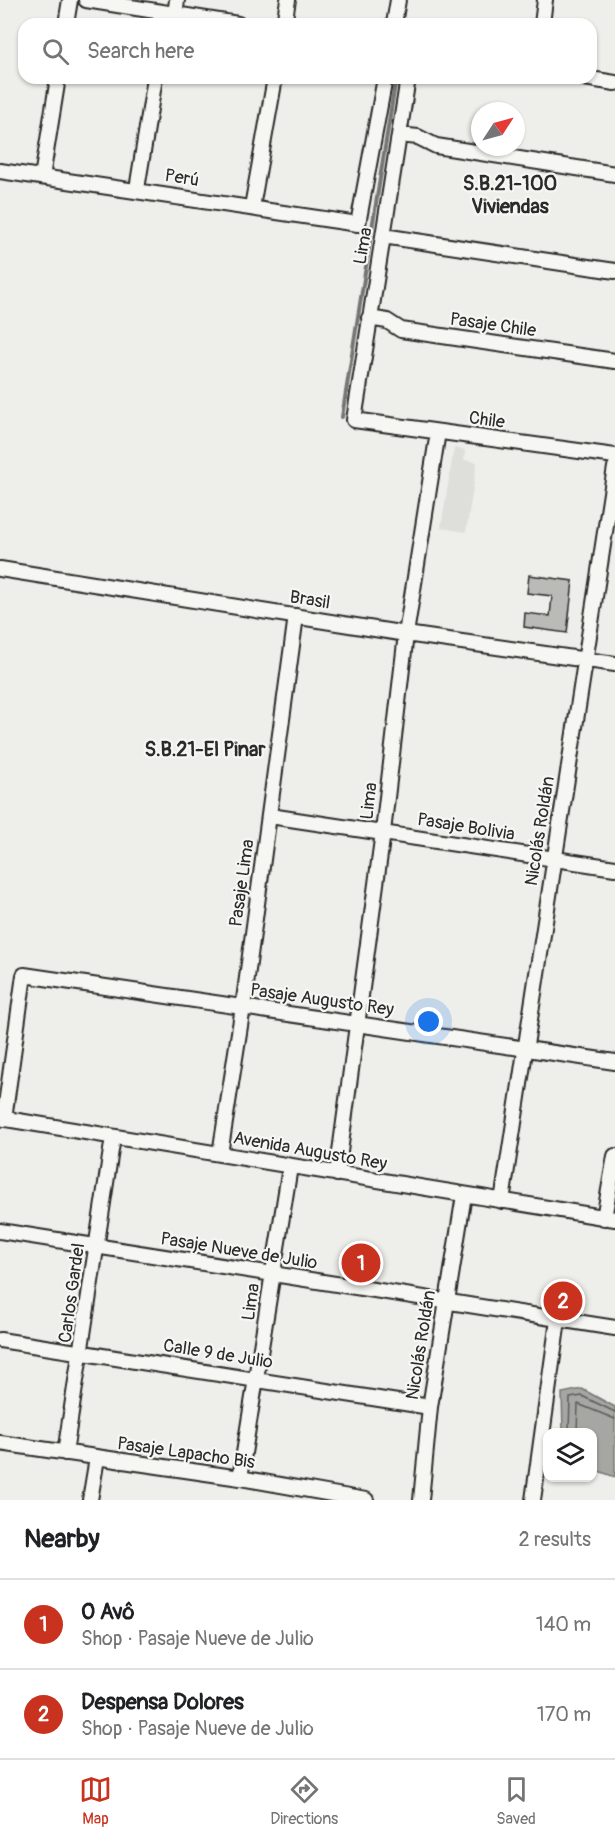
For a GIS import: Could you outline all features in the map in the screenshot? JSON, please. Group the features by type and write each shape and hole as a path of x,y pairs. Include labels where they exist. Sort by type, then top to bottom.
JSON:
{"street":[{"path":"67,18 70,0"},
{"path":"86,0 166,18"},
{"path":"170,18 177,0"},
{"path":"285,18 288,0"},
{"path":"395,18 398,0"},
{"path":"543,18 545,0"},
{"path":"597,80 615,83"},
{"path":"42,177 57,84"},
{"path":"137,189 154,84"},
{"path":"252,207 273,84"},
{"name":"Lima","path":"358,224 384,84"},
{"name":"Lima","path":"354,420 407,84"},
{"path":"399,135 418,137 436,146 615,174"},
{"name":"Perú","path":"0,171 137,189 358,224"},
{"path":"383,236 615,271"},
{"name":"Pasaje Chile","path":"369,318 387,321 401,330 615,361"},
{"name":"Chile","path":"354,420 615,456"},
{"name":"Lima","path":"337,1174 383,832 406,634 438,432"},
{"name":"Nicolás Roldán","path":"502,1201 615,467"},
{"name":"Brasil","path":"0,569 406,634 615,664"},
{"name":"Pasaje Lima","path":"220,1154 270,816 296,616"},
{"name":"Pasaje Bolivia","path":"270,816 615,868"},
{"name":"Pasaje Augusto Rey","path":"2,1118 24,975 615,1062"},
{"name":"Avenida Augusto Rey","path":"2,1118 610,1219"},
{"name":"Carlos Gardel","path":"65,1453 113,1137"},
{"path":"610,1219 615,1156"},
{"name":"Lima","path":"240,1478 258,1378 290,1167"},
{"name":"Nicolás Roldán","path":"421,1500 430,1407 464,1195"},
{"name":"Pasaje Nueve de Julio","path":"0,1231 273,1276 615,1328"},
{"path":"532,1500 558,1320"},
{"name":"Calle 9 de Julio","path":"0,1340 258,1378 430,1407"},
{"name":"Pasaje Lapacho Bis","path":"0,1443 240,1478 293,1494 366,1500"},
{"path":"90,1500 97,1458"}],"shaded area":[{"path":"454,448 465,450 464,460 477,462 466,532 441,528"}],"water":[{"path":"582,1389 615,1407 615,1477 597,1470 597,1428 563,1428 562,1393"}],"building":[{"path":"529,575 573,581 567,633 524,627 525,613 550,616 552,596 527,593"}],"waterway":[{"path":"342,417 395,84"}],"place":[{"name":"O Avô","path":"361,1263"},
{"name":"Despensa Dolores","path":"563,1301"}],"district":[{"name":"S.B.21-100 Viviendas","path":"510,194"},
{"name":"S.B.21-El Pinar","path":"205,749"}]}
